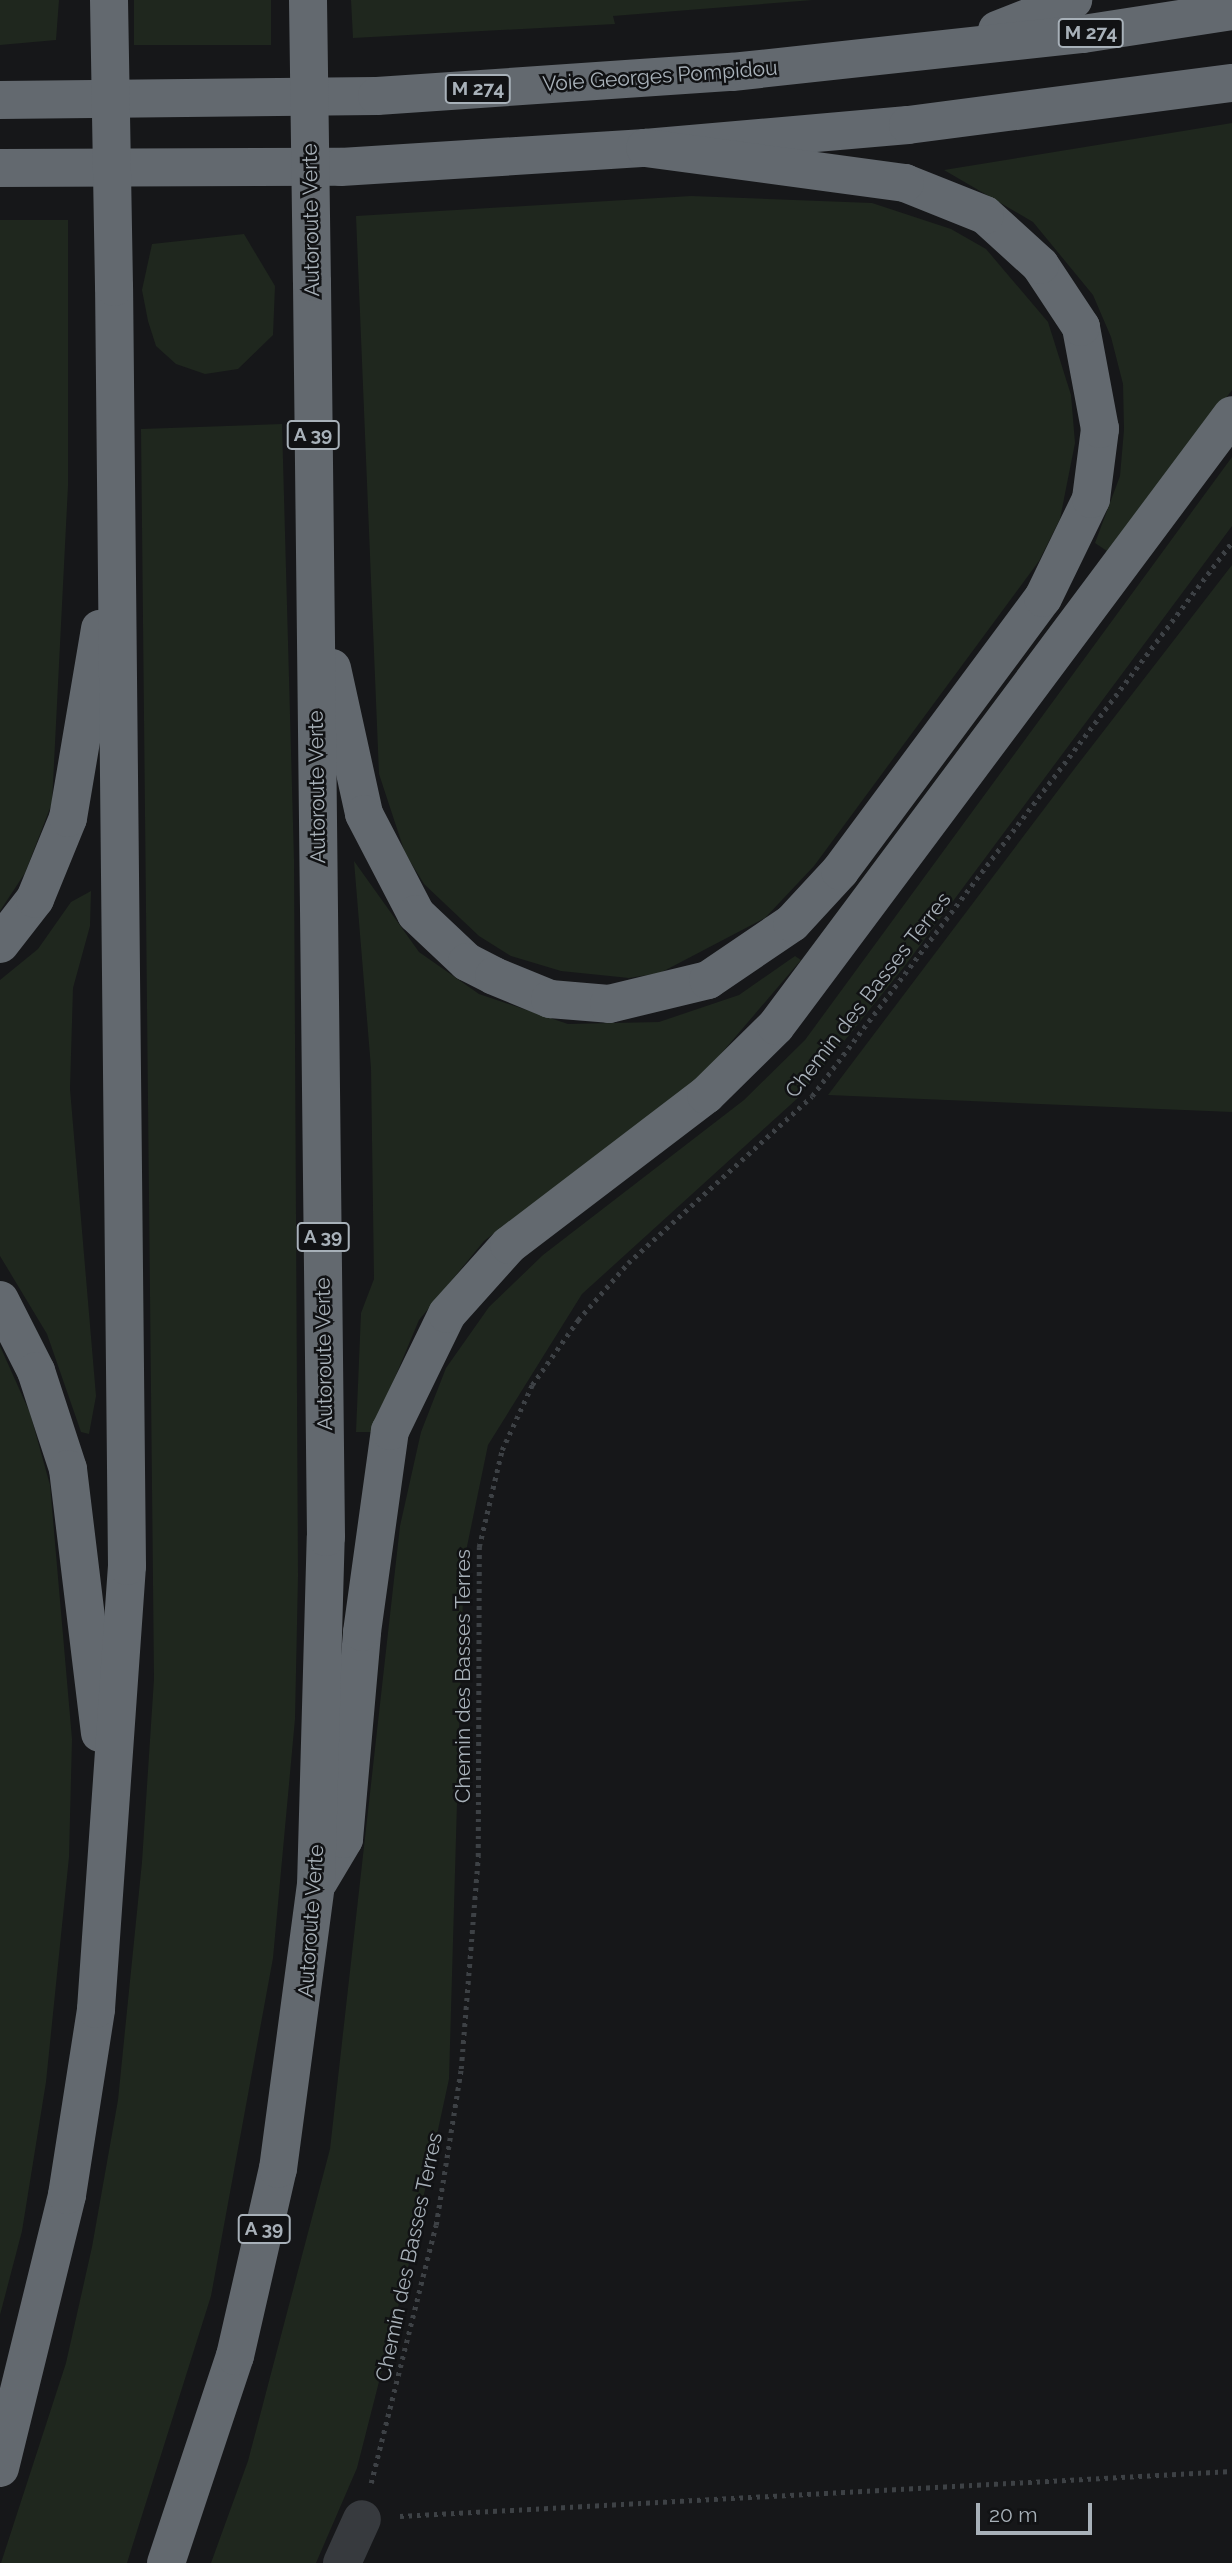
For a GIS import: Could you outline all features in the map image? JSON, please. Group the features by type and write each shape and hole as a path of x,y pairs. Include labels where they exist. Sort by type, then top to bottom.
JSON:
{"highway":[{"path":"0,2468 67,2195 96,2009 113,1827 127,1566 109,0"},
{"name":"Autoroute Verte","path":"166,2563 235,2356 278,2169 316,1885 326,1524 307,0"},
{"path":"948,48 1073,0"},
{"name":"Voie Georges Pompidou","path":"2,99 377,96 732,72 948,48 1232,11"},
{"path":"0,167 341,167 645,148 908,125 1232,83"},
{"path":"314,588 374,845 416,914 467,962 550,999 648,999 736,966 792,923 840,871 1064,562 1097,466 1099,399 1091,358 1081,327 1040,265 985,215 959,201 872,176 645,148"},
{"path":"0,176 42,169"},
{"path":"316,1885 344,1839 362,1632 390,1431 447,1314 509,1245 706,1095 776,1026 1232,415"},
{"path":"0,944 34,899 68,818 116,533"},
{"path":"0,1300 36,1371 68,1469 113,1827"}],"street":[{"path":"342,2563 362,2519"}],"path":[{"name":"Chemin des Basses Terres","path":"362,2519 436,2225 461,2069 478,1856 476,1581 485,1505 502,1450 532,1385 578,1320 628,1263 812,1096 1232,542"},
{"path":"362,2519 638,2498 1232,2471"}],"shaded area":[{"path":"0,0 59,0 56,40 0,45"},
{"path":"134,0 271,0 271,45 134,45"},
{"path":"351,0 813,0 613,16 615,24 353,38"},
{"path":"1232,123 1232,390 1110,553 1095,543 1120,476 1124,430 1123,384 1111,337 1093,295 1033,222 944,170"},
{"path":"691,196 872,203 951,229 986,249 1048,322 1071,395 1075,443 1060,519 1039,561 814,866 765,918 660,973 629,978 561,971 511,956 479,936 424,884 405,853 379,774 356,216"},
{"path":"0,220 68,220 68,486 52,803 25,873 0,911"},
{"path":"244,234 275,286 273,335 238,369 205,374 176,364 156,346 148,321 142,290 152,244"},
{"path":"282,424 294,860 298,1576 295,1719 273,1958 211,2296 127,2563 1,2563 66,2363 92,2247 118,2100 142,1862 154,1679 141,429"},
{"path":"1232,457 1232,526 904,967 799,1097 582,1294 488,1445 464,1561 449,2079 408,2268 357,2468 316,2563 211,2563 248,2461 330,2149 400,1526 421,1432 446,1368 489,1307 543,1255 744,1100 805,1040"},
{"path":"1232,565 1232,1112 828,1095 1075,768"},
{"path":"354,861 419,952 479,994 568,1024 659,1022 739,995 795,956 801,960 702,1076 484,1241 419,1320 372,1432 356,1432 361,1313 374,1279 371,1068"},
{"path":"91,891 90,926 73,988 70,1089 96,1396 89,1434 81,1432 47,1334 0,1256 0,980 38,949 71,902"},
{"path":"0,1346 30,1413 50,1485 72,1739 69,1857 46,2082 22,2231 0,2315"}]}
